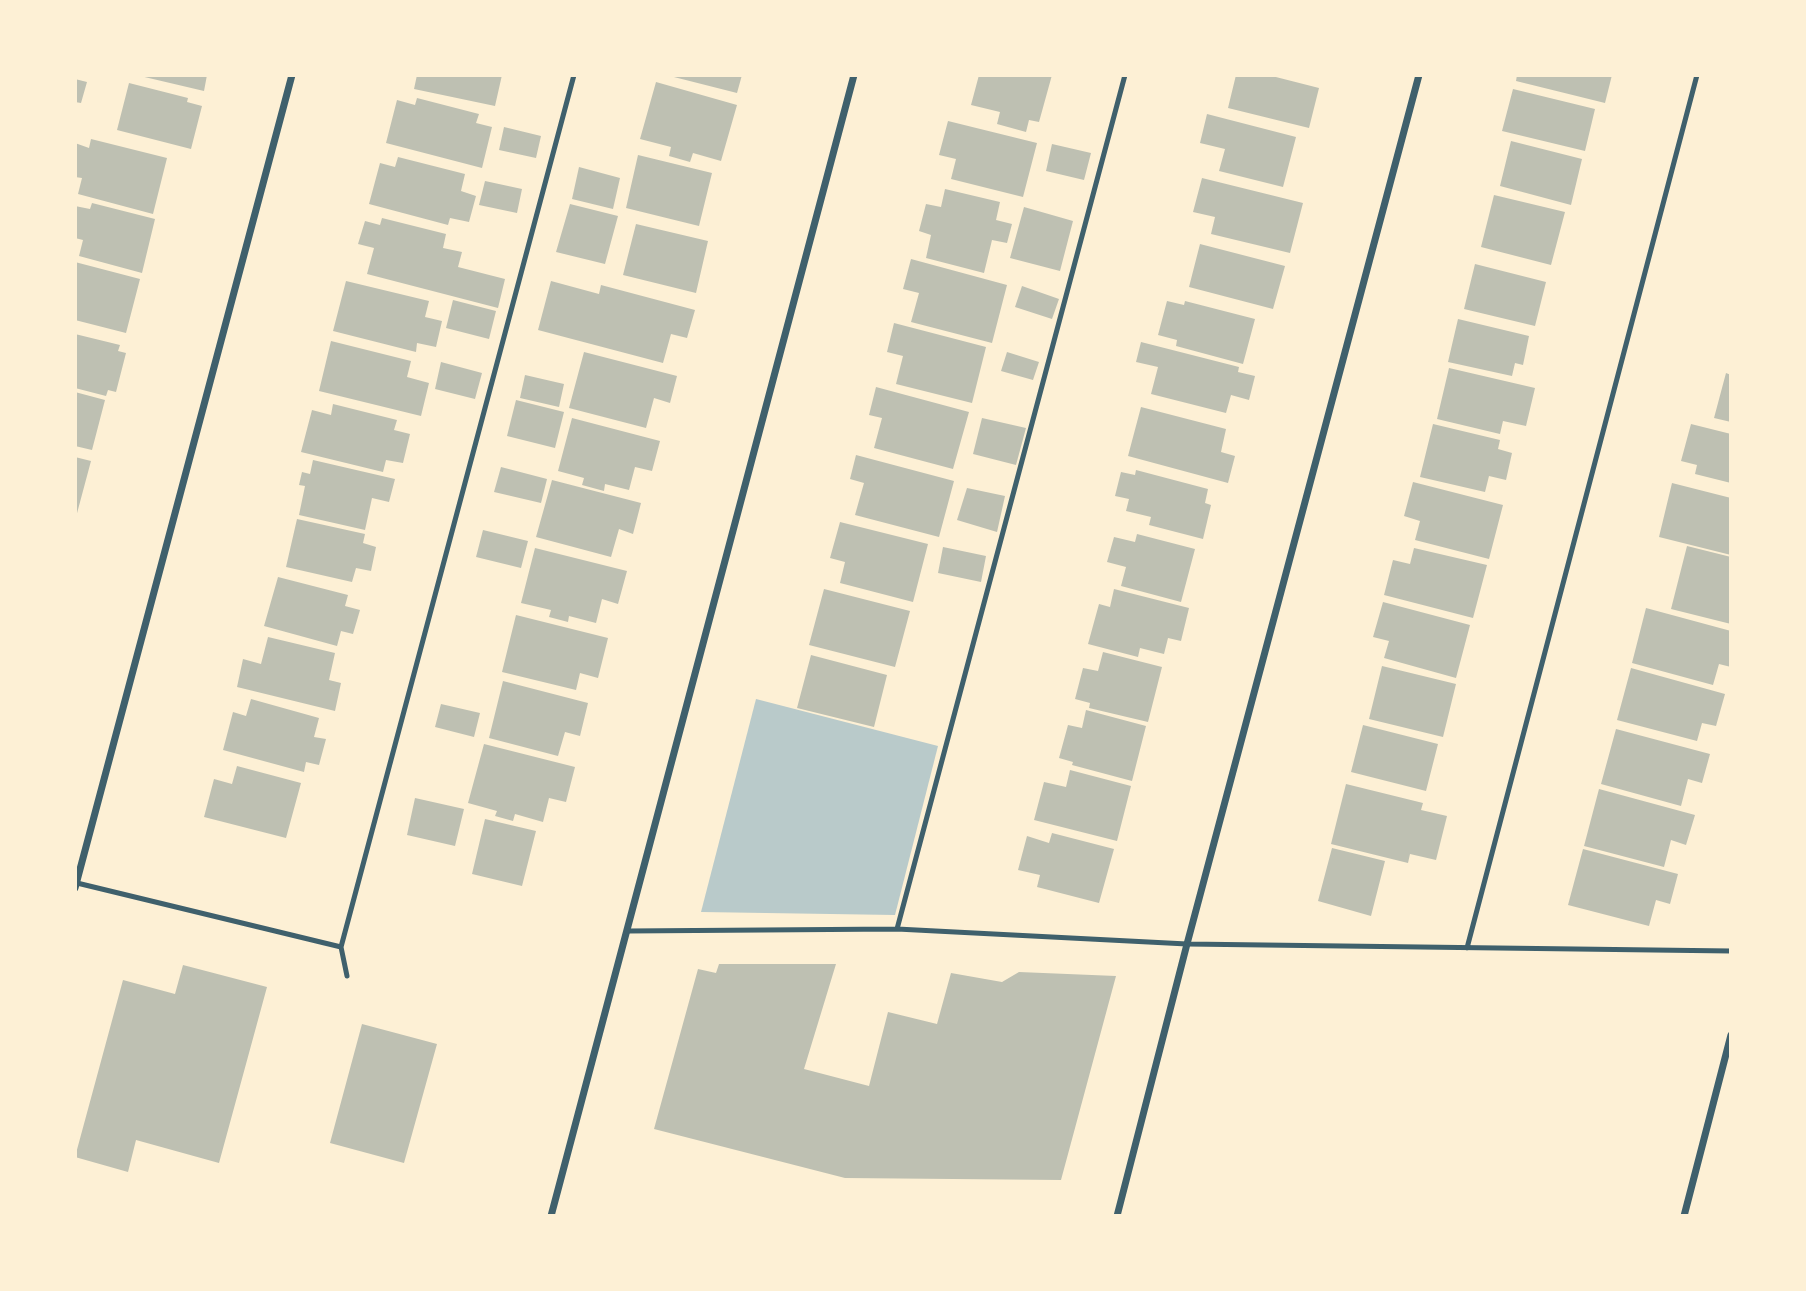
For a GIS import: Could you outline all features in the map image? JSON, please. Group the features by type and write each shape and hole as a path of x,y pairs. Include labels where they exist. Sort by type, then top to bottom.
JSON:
{"street":[{"path":"76,886 292,75"},
{"path":"551,1216 854,75"},
{"path":"1117,1216 1419,75"},
{"path":"1684,1216 1731,1035"}],"lane":[{"path":"347,976 341,947 574,75"},
{"path":"897,929 1125,75"},
{"path":"1467,948 1697,75"},
{"path":"76,886 341,947"},
{"path":"628,931 897,929 1187,944 1731,951"}],"shaded area":[{"path":"756,699 938,746 895,915 701,912"}],"building":[{"path":"136,75 207,75 204,91"},
{"path":"417,75 502,75 495,106 414,89"},
{"path":"666,75 742,75 737,93"},
{"path":"979,75 1052,75 1039,122 1029,120 1026,132 997,124 1000,112 971,105"},
{"path":"1236,75 1268,75 1319,88 1309,128 1228,108"},
{"path":"1517,75 1612,75 1605,103 1516,81"},
{"path":"75,79 87,82 81,103 75,102"},
{"path":"656,82 737,105 721,161 693,153 690,162 669,156 671,147 640,139"},
{"path":"129,83 188,98 187,102 202,106 191,149 117,130"},
{"path":"1513,89 1595,109 1585,151 1502,131"},
{"path":"417,98 479,114 476,123 492,127 482,168 386,143 397,100 415,105"},
{"path":"1207,114 1296,137 1283,187 1219,171 1225,149 1200,143"},
{"path":"948,121 1037,143 1023,197 951,179 956,159 939,155"},
{"path":"504,127 541,136 536,158 499,150"},
{"path":"91,139 167,158 153,214 78,194 82,178 75,177 75,143 89,148"},
{"path":"1511,141 1582,159 1571,205 1500,186"},
{"path":"1052,144 1091,153 1084,180 1046,171"},
{"path":"638,155 712,173 699,226 626,208"},
{"path":"398,157 465,174 461,191 476,196 469,222 450,218 448,225 369,204 380,163 395,167"},
{"path":"579,167 620,178 613,209 572,199"},
{"path":"1202,178 1303,203 1290,253 1211,234 1215,217 1193,212"},
{"path":"485,181 522,189 517,213 479,205"},
{"path":"945,189 1000,202 996,220 1012,224 1007,243 992,240 984,273 926,258 931,235 919,231 926,204 941,207"},
{"path":"1494,195 1565,212 1551,265 1481,247"},
{"path":"92,203 155,219 142,273 79,256 83,240 75,238 75,206 90,209"},
{"path":"570,204 618,216 605,264 556,252"},
{"path":"1024,207 1073,221 1060,271 1010,258"},
{"path":"382,218 446,234 443,248 462,252 458,267 505,279 498,308 367,274 374,248 358,244 365,221 380,225"},
{"path":"636,224 708,241 696,293 623,275"},
{"path":"1200,244 1285,266 1273,309 1189,287"},
{"path":"911,259 1007,285 992,343 911,322 919,293 903,289"},
{"path":"75,262 140,279 126,333 75,320"},
{"path":"1475,264 1546,282 1535,326 1464,309"},
{"path":"346,281 429,301 425,317 442,321 436,347 417,343 416,352 333,331"},
{"path":"551,281 599,294 601,285 695,310 687,338 671,334 663,363 538,330"},
{"path":"1022,286 1059,299 1052,319 1015,307"},
{"path":"453,300 496,311 489,339 446,328"},
{"path":"1167,301 1184,305 1185,301 1255,319 1243,364 1176,346 1177,340 1158,335"},
{"path":"1458,319 1529,336 1523,365 1515,363 1512,376 1448,362"},
{"path":"894,323 986,347 972,403 896,384 903,356 887,352"},
{"path":"75,334 120,345 118,351 126,353 116,392 108,390 106,396 75,388"},
{"path":"331,341 411,361 407,377 429,383 421,416 319,391"},
{"path":"1141,342 1239,367 1238,372 1255,376 1249,400 1231,395 1226,413 1151,394 1158,367 1136,362"},
{"path":"584,352 677,376 670,403 654,398 646,428 569,408"},
{"path":"1007,352 1039,362 1033,380 1001,371"},
{"path":"441,362 482,373 475,399 435,389"},
{"path":"1449,368 1535,388 1526,426 1503,421 1500,434 1437,419"},
{"path":"1726,373 1731,375 1731,422 1714,418"},
{"path":"525,375 564,384 559,407 520,398"},
{"path":"876,387 969,412 953,469 874,448 882,418 869,415"},
{"path":"75,392 105,400 92,450 75,446"},
{"path":"516,400 564,412 555,448 507,436"},
{"path":"333,404 397,420 394,430 410,434 403,463 386,460 383,472 301,452 312,410 331,415"},
{"path":"1141,407 1226,429 1221,452 1235,456 1228,483 1128,456"},
{"path":"572,418 660,441 652,471 635,467 629,490 605,484 604,491 582,485 584,478 558,471"},
{"path":"982,418 1026,428 1016,465 973,454"},
{"path":"1433,424 1500,440 1498,449 1512,453 1506,480 1489,476 1485,492 1420,477"},
{"path":"1691,424 1731,434 1731,483 1695,474 1697,465 1681,461"},
{"path":"856,455 954,481 939,537 855,515 864,483 850,479"},
{"path":"75,457 91,461 76,517 75,517"},
{"path":"313,460 395,479 389,502 372,498 365,530 299,515 305,486 299,485 302,472 310,474"},
{"path":"501,467 547,479 541,503 494,492"},
{"path":"1136,470 1208,489 1205,503 1211,505 1203,539 1149,525 1151,517 1126,511 1129,499 1115,496 1121,472 1135,475"},
{"path":"552,480 641,503 633,534 619,529 611,557 536,537"},
{"path":"1413,482 1503,505 1489,559 1415,540 1420,521 1404,516"},
{"path":"1672,483 1731,498 1731,555 1659,537"},
{"path":"967,488 1005,496 997,532 957,520"},
{"path":"297,519 365,534 363,543 376,547 371,571 356,568 352,582 286,567"},
{"path":"840,522 928,544 913,602 840,583 845,562 830,558"},
{"path":"483,530 528,541 521,568 476,557"},
{"path":"1137,534 1195,549 1181,602 1121,586 1126,567 1107,562 1114,537 1135,542"},
{"path":"1687,546 1731,557 1731,624 1671,609"},
{"path":"943,547 986,556 981,582 938,573"},
{"path":"535,548 627,571 618,604 602,599 596,623 569,616 568,622 549,617 551,610 521,603"},
{"path":"1414,548 1487,565 1473,618 1384,595 1393,560 1410,564"},
{"path":"278,577 348,595 345,606 360,610 353,634 341,631 337,646 264,626"},
{"path":"824,589 910,611 895,667 809,645"},
{"path":"1114,589 1189,608 1181,641 1168,638 1164,654 1140,648 1138,657 1088,644 1099,604 1110,607"},
{"path":"1383,602 1470,625 1456,678 1384,658 1389,641 1373,637"},
{"path":"1646,608 1731,631 1731,667 1719,664 1713,685 1632,663"},
{"path":"516,615 608,638 598,678 580,673 576,690 502,672"},
{"path":"268,637 335,653 329,680 341,683 335,711 237,687 243,659 261,664"},
{"path":"1103,652 1162,667 1148,722 1089,708 1090,703 1075,699 1083,668 1098,671"},
{"path":"811,655 887,675 874,727 797,708"},
{"path":"1382,666 1456,684 1443,737 1369,719"},
{"path":"1631,668 1725,694 1716,726 1702,723 1697,741 1617,720"},
{"path":"503,681 588,703 580,736 565,732 558,756 489,738"},
{"path":"251,699 319,718 314,737 326,739 319,765 306,762 304,772 223,750 233,712 246,716"},
{"path":"441,704 480,713 474,737 435,727"},
{"path":"1086,710 1146,726 1132,781 1072,765 1073,762 1059,758 1068,725 1082,728"},
{"path":"1363,725 1438,744 1426,791 1351,772"},
{"path":"1616,729 1710,754 1702,783 1688,779 1681,806 1601,784"},
{"path":"484,744 575,767 566,802 549,798 543,822 515,814 513,821 495,816 497,811 468,803"},
{"path":"237,766 301,783 286,838 204,817 214,779 232,784"},
{"path":"1070,770 1131,786 1117,841 1034,820 1044,782 1066,787"},
{"path":"1346,784 1423,803 1421,810 1447,816 1436,860 1410,854 1408,863 1331,844"},
{"path":"1599,789 1695,815 1686,845 1671,840 1664,867 1584,846"},
{"path":"415,798 464,809 455,846 407,835"},
{"path":"485,819 536,831 522,886 472,874"},
{"path":"1052,833 1114,849 1099,903 1037,887 1040,875 1018,870 1027,836 1049,843"},
{"path":"1332,848 1385,861 1371,916 1318,901"},
{"path":"1583,849 1678,874 1670,904 1656,900 1649,926 1568,905"},
{"path":"719,964 836,964 804,1069 869,1086 888,1012 937,1024 951,973 1002,982 1019,972 1116,976 1061,1180 845,1178 654,1129 698,969 716,973"},
{"path":"183,965 267,987 219,1163 136,1140 128,1172 75,1157 123,980 175,994"},
{"path":"362,1024 437,1044 404,1163 330,1143"}]}
